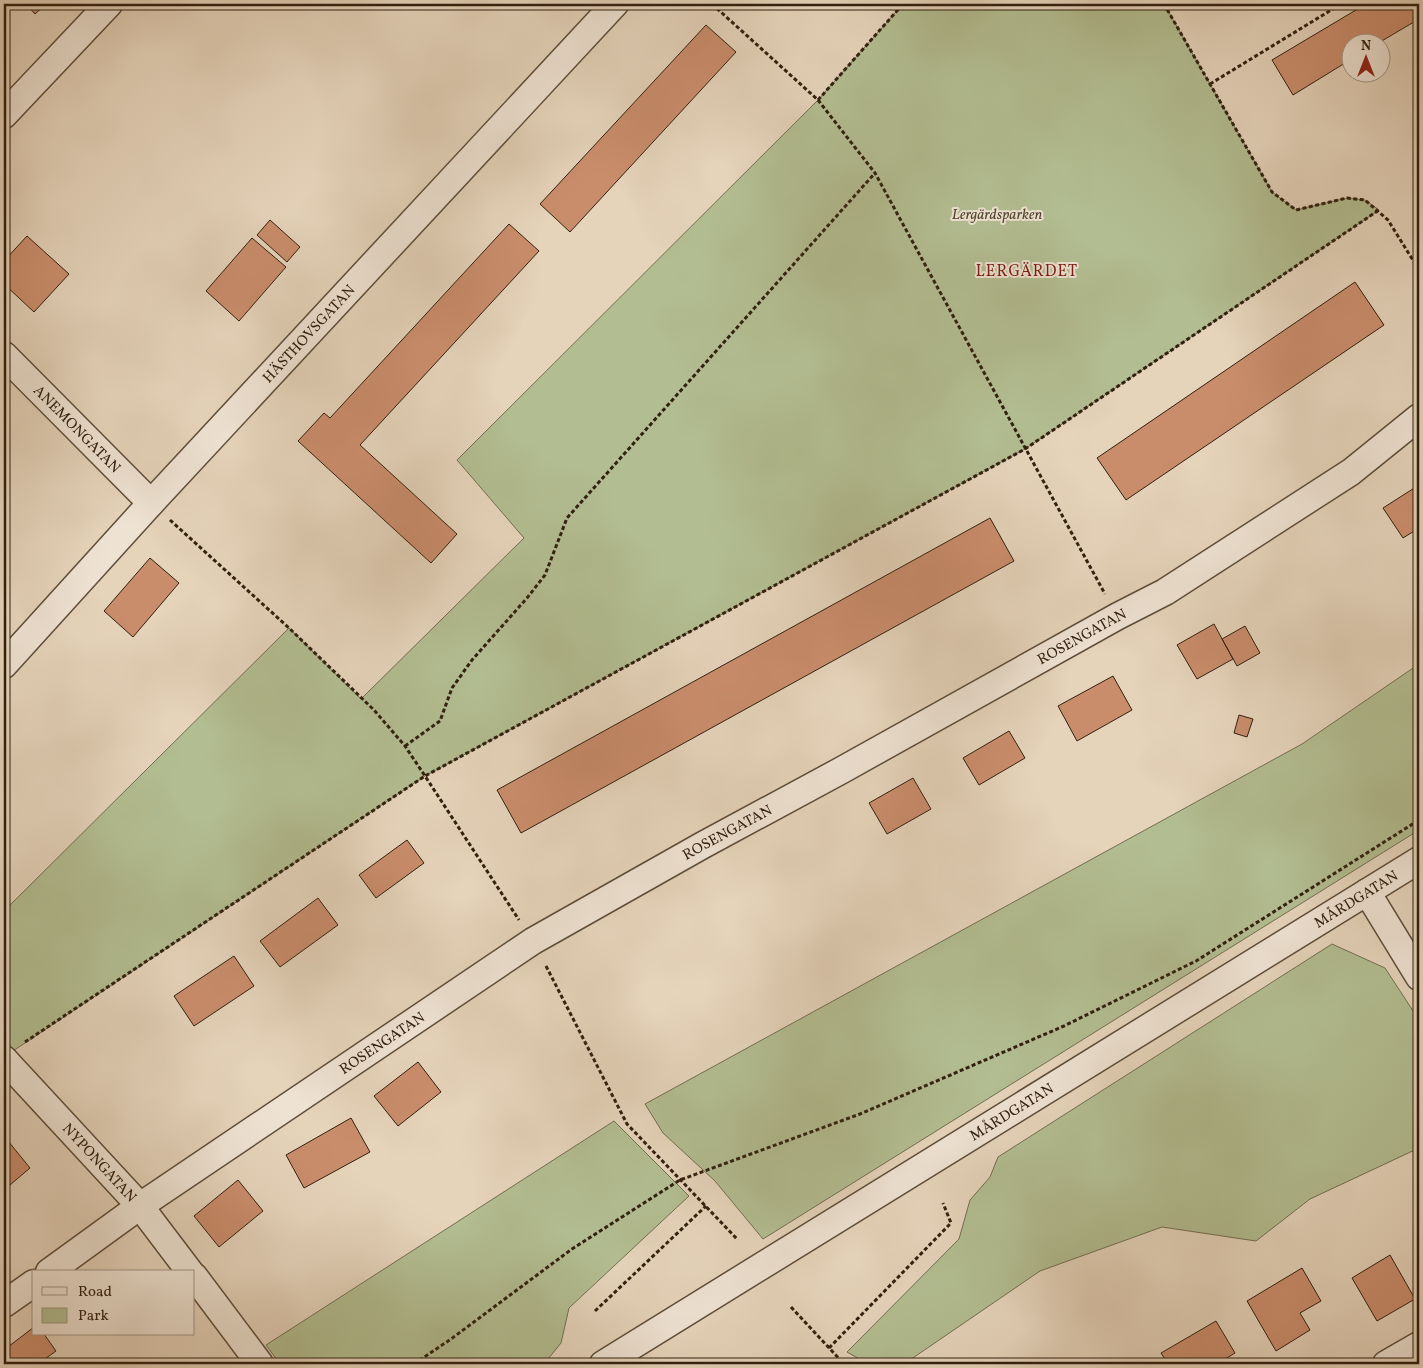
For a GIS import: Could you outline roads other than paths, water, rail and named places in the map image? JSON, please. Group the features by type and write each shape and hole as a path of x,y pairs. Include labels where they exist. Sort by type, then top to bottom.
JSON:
{"street":[{"path":"4,116 109,4"},
{"name":"HÄSTHOVSGATAN","path":"4,665 151,503 615,4"},
{"name":"ANEMONGATAN","path":"4,354 151,503"},
{"name":"ROSENGATAN","path":"52,1270 140,1206 533,941 703,845 1118,616 1165,592 1351,472 1419,417"},
{"name":"MÅRDGATAN","path":"603,1364 1419,860"},
{"path":"1367,892 1419,977"},
{"name":"NYPONGATAN","path":"12,1052 140,1206 188,1270"},
{"path":"195,1277 260,1364"},
{"path":"4,1304 32,1283"},
{"path":"1386,1364 1419,1344"}],"district":[{"name":"LERGÄRDET","path":"1027,270"}],"park label":[{"name":"Lergärdsparken","path":"997,214"}]}
